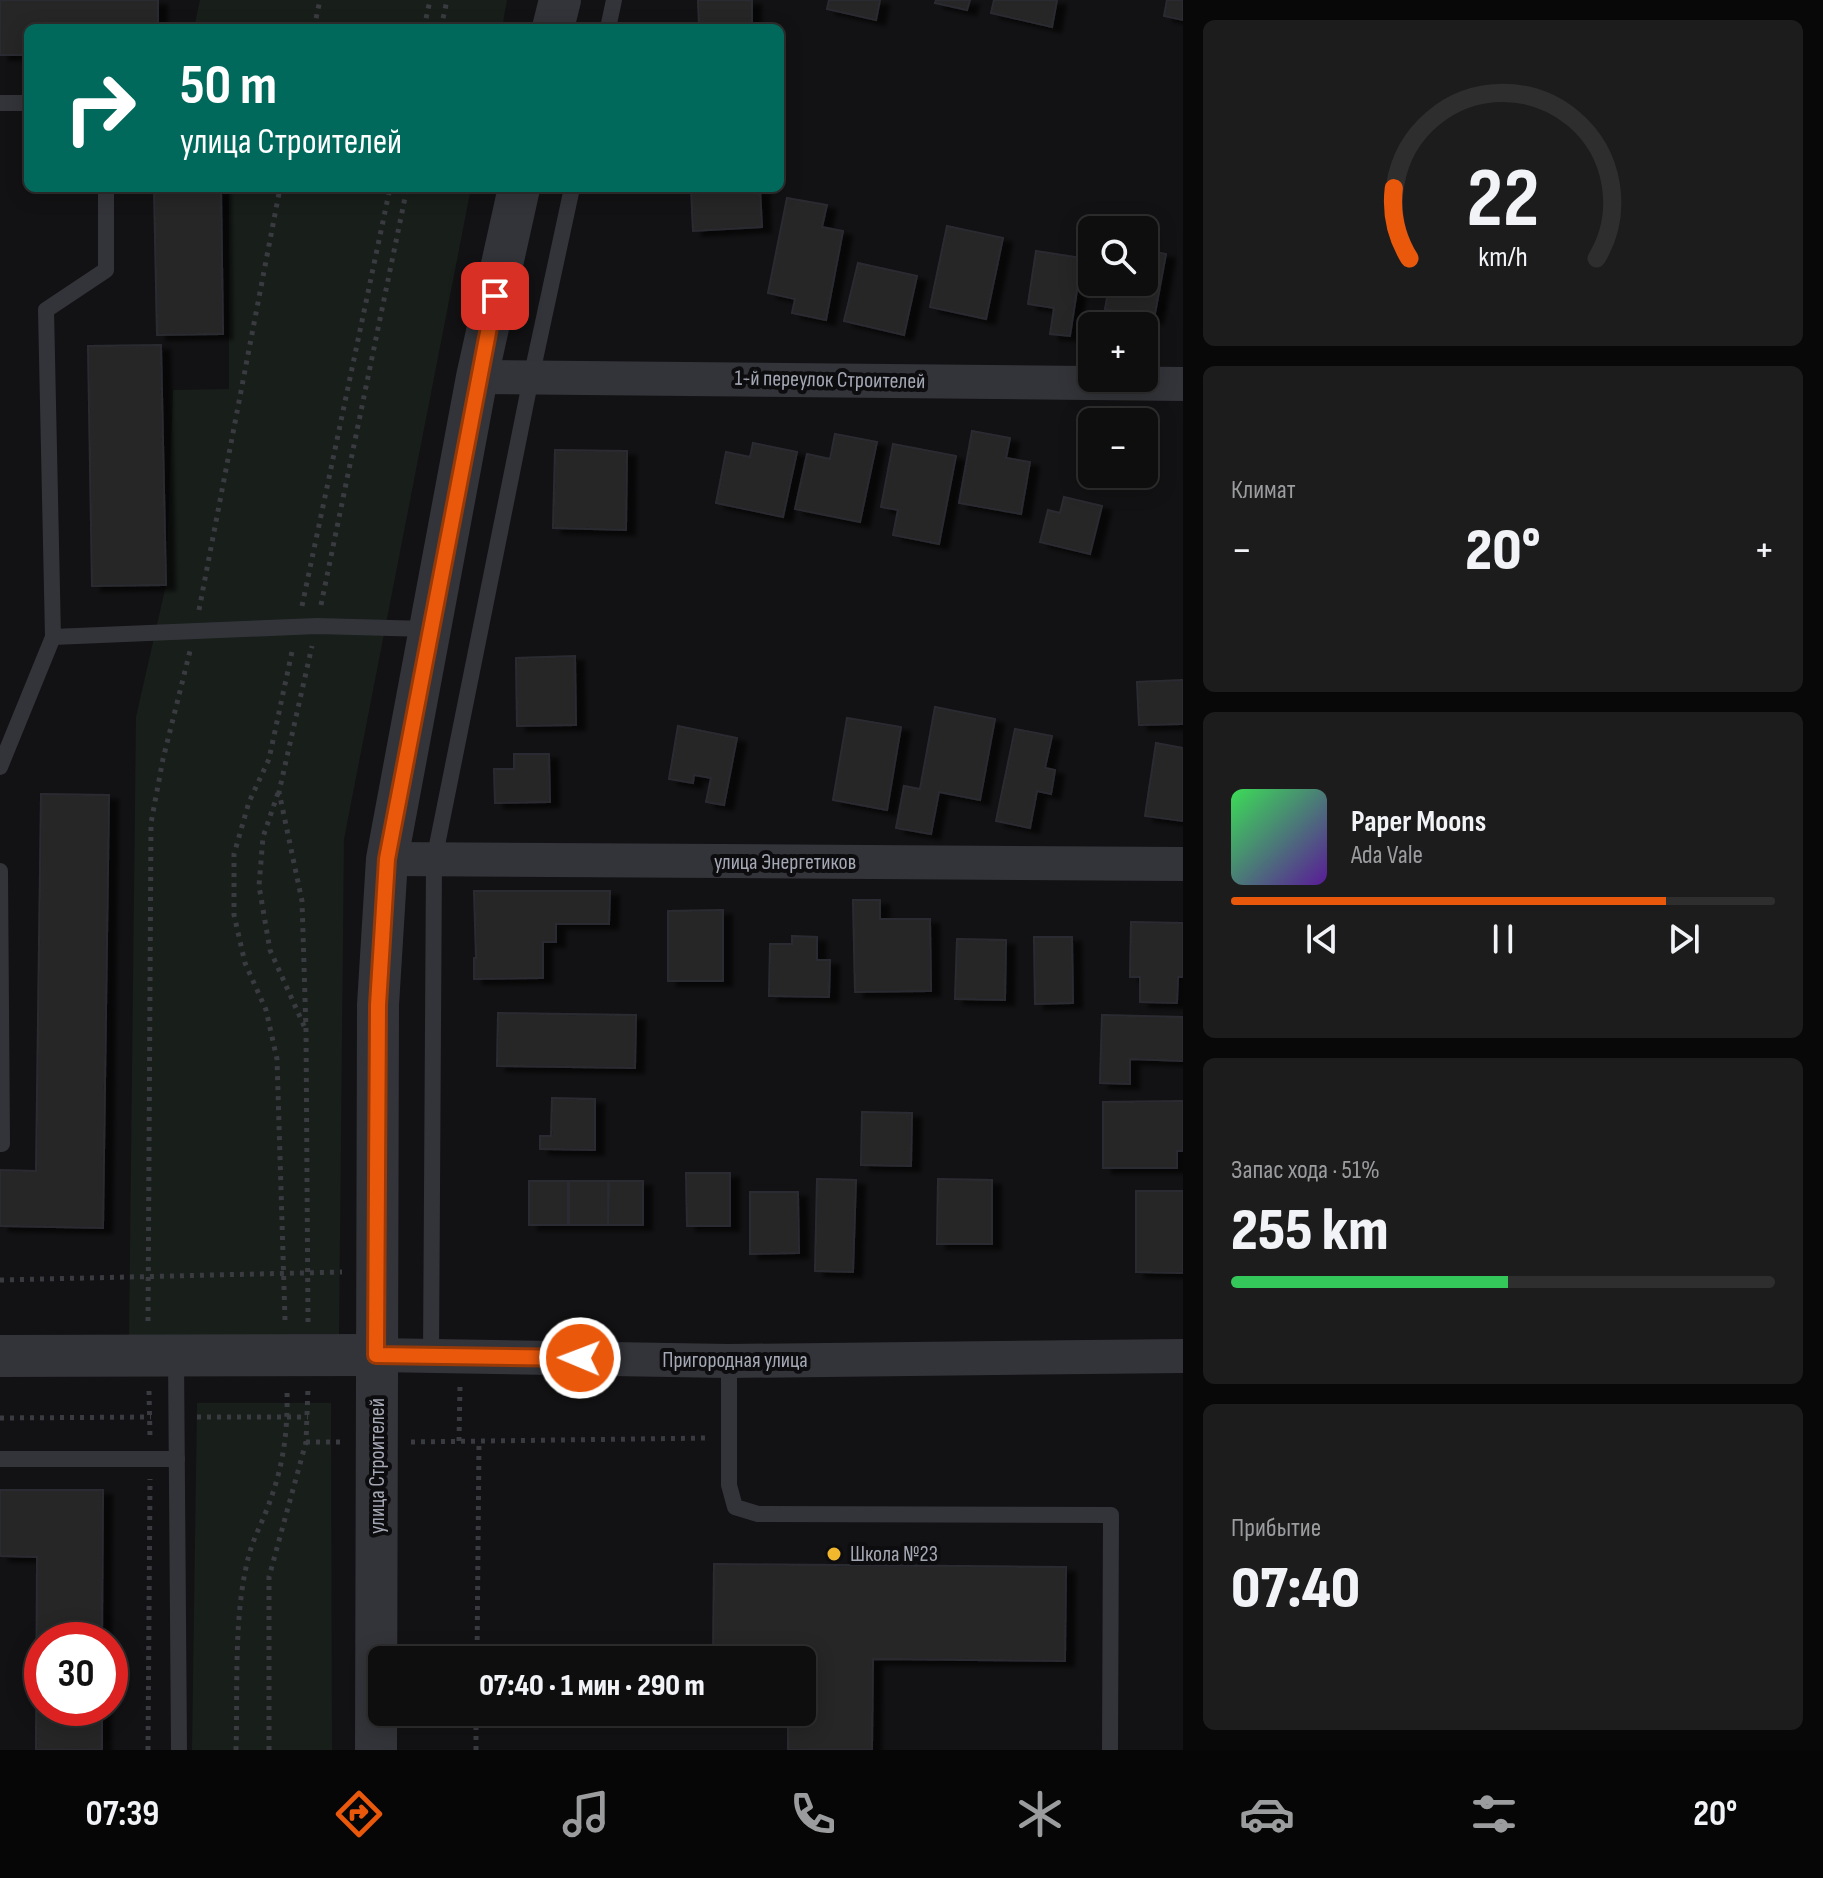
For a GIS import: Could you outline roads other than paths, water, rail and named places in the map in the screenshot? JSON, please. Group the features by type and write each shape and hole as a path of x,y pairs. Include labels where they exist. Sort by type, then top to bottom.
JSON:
{"street":[{"path":"554,24 560,0"},
{"name":"улица Строителей","path":"376,1750 378,1005 387,859 477,377 518,192"},
{"name":"1-й переулок Строителей","path":"477,377 1183,384"},
{"name":"улица Энергетиков","path":"387,859 1183,864"},
{"name":"Пригородная улица","path":"0,1356 297,1354 729,1361 1183,1356"}],"lane":[{"path":"609,24 614,0"},
{"path":"0,103 24,103"},
{"path":"0,767 53,637 46,310 106,270 106,192"},
{"path":"431,1356 434,860 571,192"},
{"path":"53,637 317,626 429,629"},
{"path":"0,871 0,1144"},
{"path":"162,1355 177,1459 179,1750"},
{"path":"729,1361 729,1485 735,1507 758,1514 1111,1515 1110,1750"},
{"path":"0,1459 177,1459"}],"place":[{"name":"Школа №23","path":"834,1554"}]}
